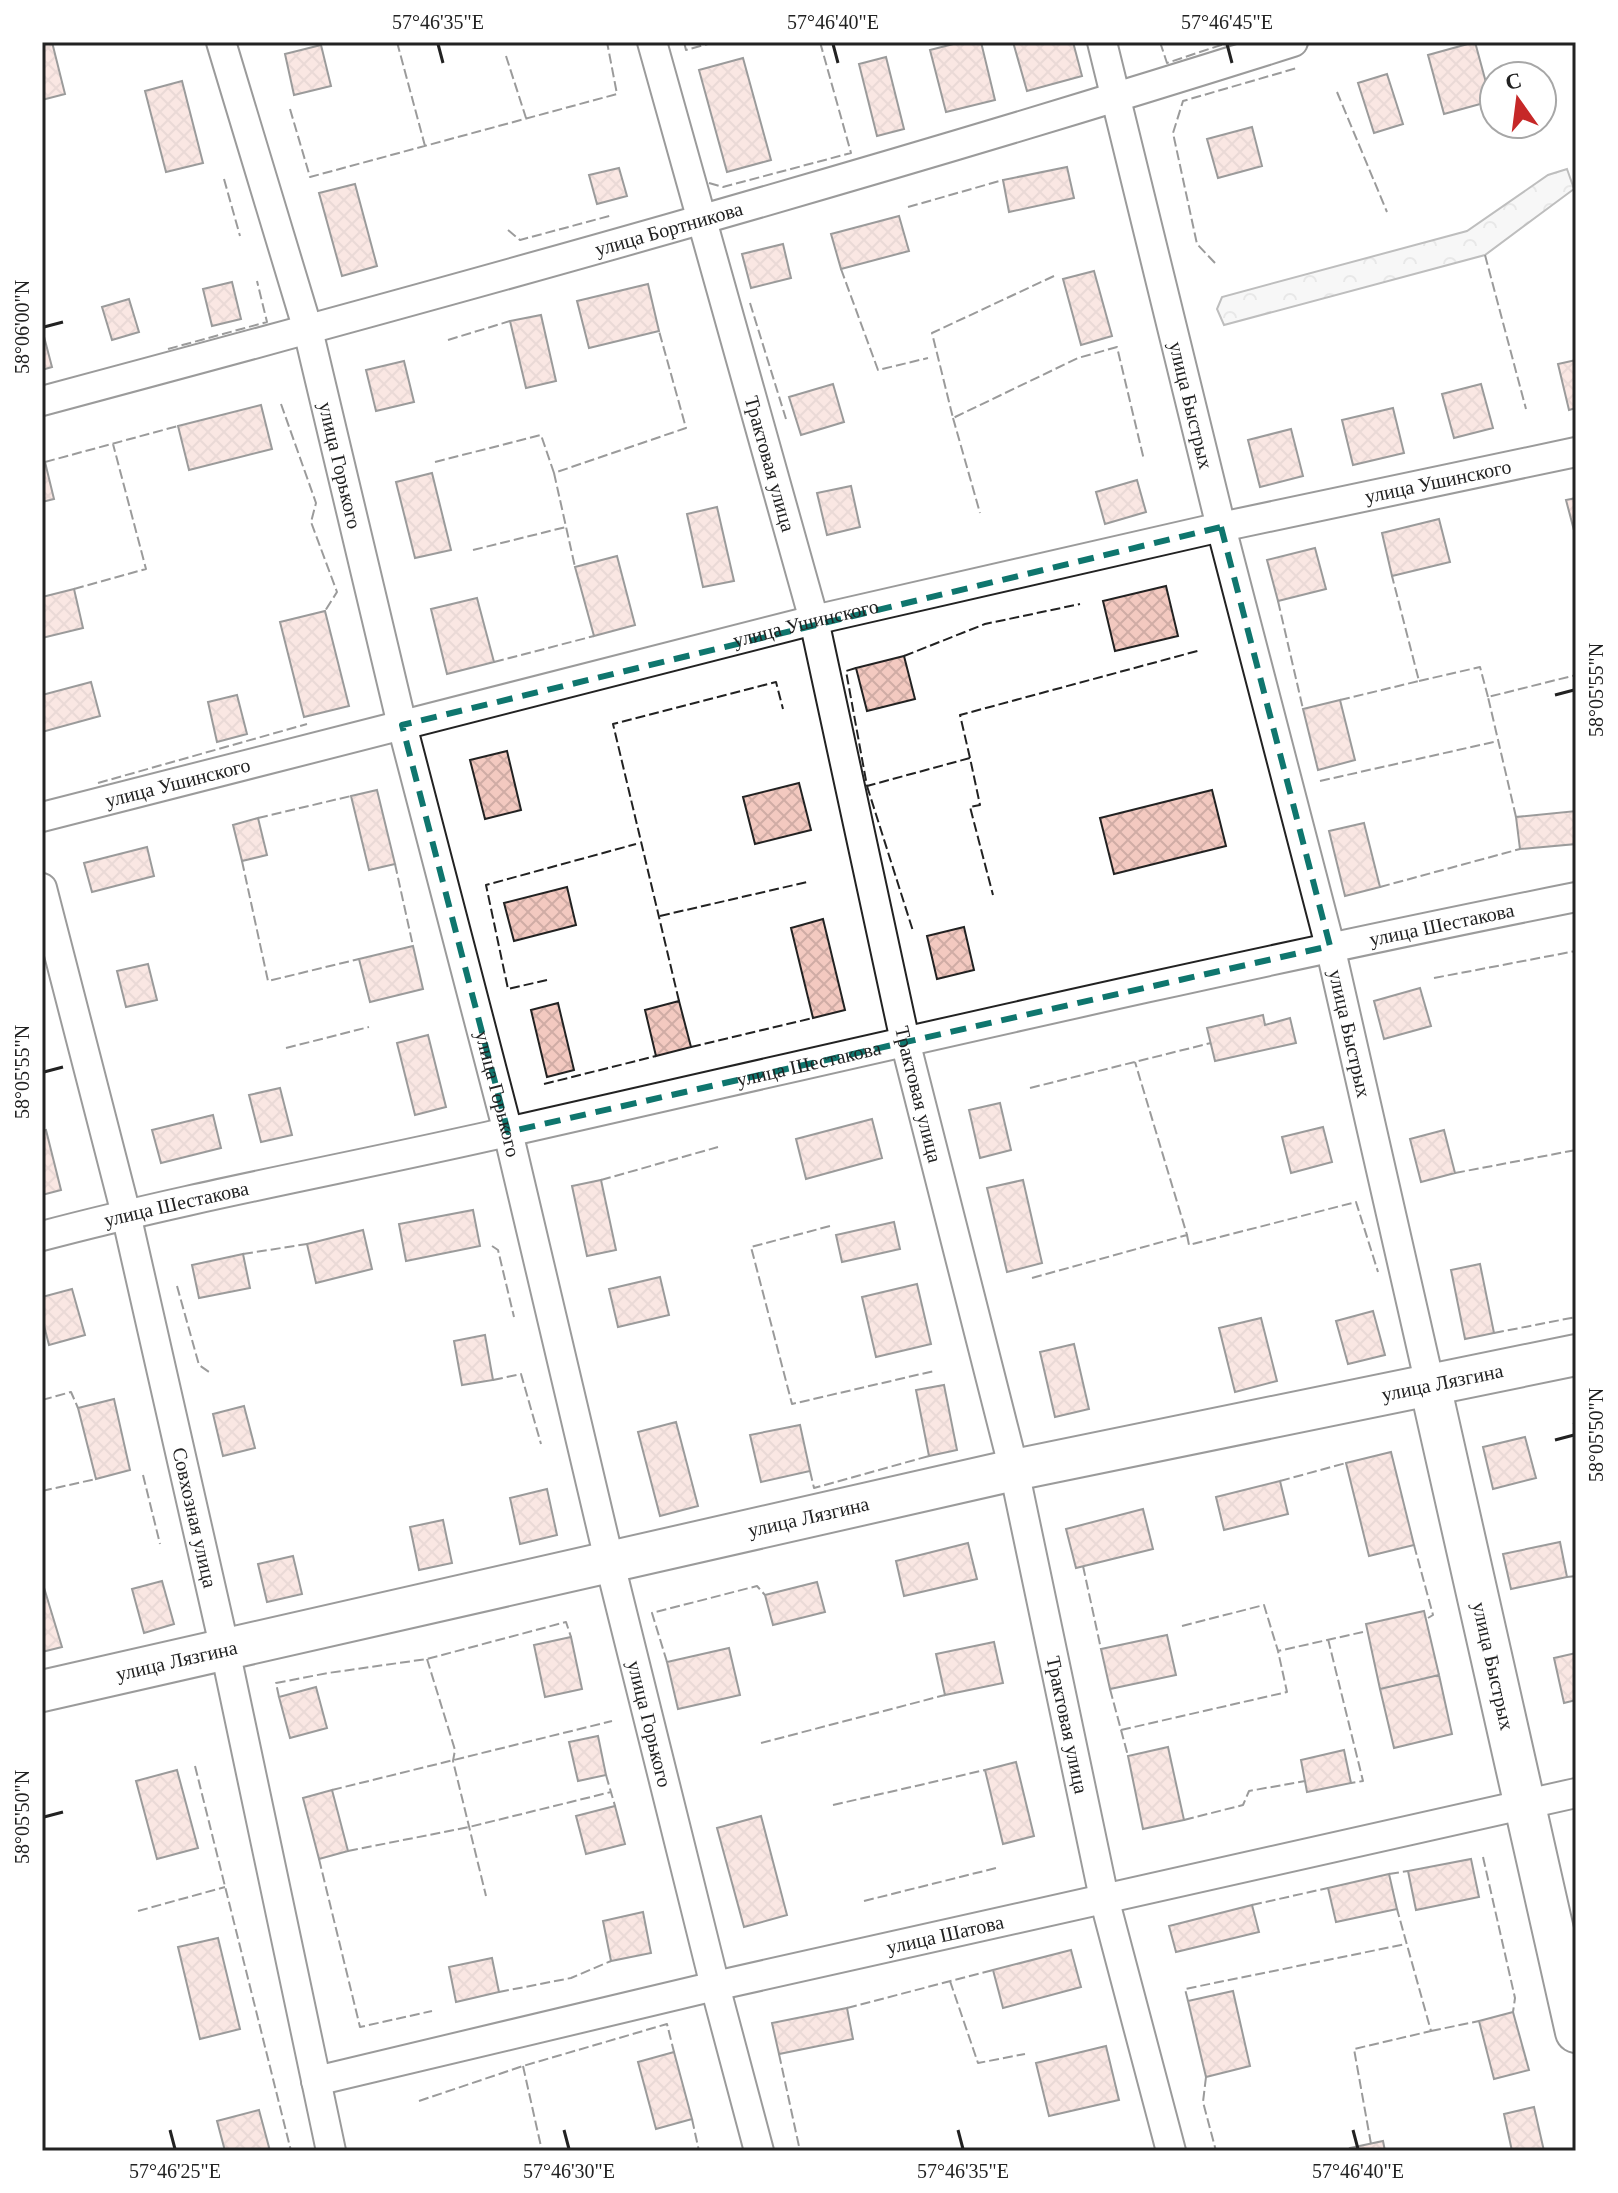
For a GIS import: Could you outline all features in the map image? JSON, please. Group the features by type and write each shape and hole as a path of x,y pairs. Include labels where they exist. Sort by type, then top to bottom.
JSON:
{"main road":[{"name":"улица Лязгина","path":"42,1691 1014,1470 1576,1355"},
{"name":"улица Быстрых","path":"1430,1385 1576,2032"}],"street":[{"name":"улица Горького","path":"221,42 308,330 402,725 508,1132 610,1564 759,2151"},
{"name":"Трактовая улица","path":"652,42 814,620 905,1041 1014,1470 1104,1898 1171,2151"},
{"name":"улица Быстрых","path":"1102,42 1221,527 1330,946 1430,1385"},
{"name":"улица Бортникова","path":"42,401 308,330 701,218 1117,97 1293,42"},
{"name":"улица Ушинского","path":"42,817 814,620 1221,527 1576,452"},
{"name":"Совхозная улица","path":"42,888 126,1214 225,1650 331,2151"},
{"name":"улица Шестакова","path":"42,1236 126,1214 508,1132 1330,946 1576,897"},
{"name":"улица Шатова","path":"316,2081 715,1986 1576,1793"}],"highlighted area":[{"path":"1221,527 1330,946 508,1132 402,725"}],"green space":[{"path":"1567,169 1574,189 1485,255 1224,325 1217,309 1222,297 1467,231 1548,175"}],"building":[{"path":"42,42 52,42 65,94 42,100"},
{"path":"961,42 981,42 995,100 946,112 930,50"},
{"path":"1013,42 1073,42 1082,76 1027,91"},
{"path":"1475,42 1480,60 1478,105 1444,114 1428,55"},
{"path":"321,45 331,86 294,95 285,54"},
{"path":"886,57 904,129 877,136 859,64"},
{"path":"743,58 771,160 727,172 699,70"},
{"path":"1387,74 1403,124 1374,133 1358,83"},
{"path":"182,81 203,163 166,172 145,91"},
{"path":"1252,127 1262,166 1218,178 1207,139"},
{"path":"1067,167 1074,198 1009,212 1003,180"},
{"path":"619,168 627,196 597,204 589,175"},
{"path":"355,184 377,266 342,276 319,193"},
{"path":"899,216 909,251 841,269 831,234"},
{"path":"783,244 791,278 751,288 742,254"},
{"path":"1094,271 1112,336 1081,345 1063,279"},
{"path":"232,282 241,319 212,326 203,289"},
{"path":"648,284 659,331 589,348 577,301"},
{"path":"129,299 139,332 112,340 102,307"},
{"path":"541,315 556,381 526,388 510,321"},
{"path":"42,329 52,367 42,370"},
{"path":"1576,360 1576,408 1569,410 1558,364"},
{"path":"404,361 414,402 376,411 366,370"},
{"path":"833,384 844,422 801,435 789,397"},
{"path":"1481,384 1493,428 1454,438 1442,394"},
{"path":"261,405 272,449 189,470 178,426"},
{"path":"1393,408 1404,453 1353,465 1342,420"},
{"path":"1291,429 1303,476 1260,487 1248,440"},
{"path":"45,462 54,499 42,502 42,463"},
{"path":"432,473 451,550 415,558 396,482"},
{"path":"1137,480 1146,512 1105,524 1096,492"},
{"path":"851,486 860,527 827,535 817,493"},
{"path":"1576,498 1576,538 1566,500"},
{"path":"717,507 734,581 703,587 687,514"},
{"path":"1439,519 1450,562 1392,576 1382,533"},
{"path":"1315,548 1326,589 1278,601 1267,560"},
{"path":"617,556 635,625 594,636 575,567"},
{"path":"1166,586 1178,636 1115,651 1103,601"},
{"path":"74,589 83,628 42,638 42,597"},
{"path":"477,598 494,662 447,674 431,609"},
{"path":"325,611 349,706 304,717 280,622"},
{"path":"904,656 915,699 867,711 856,668"},
{"path":"91,682 100,716 42,732 42,695"},
{"path":"237,695 247,734 217,742 208,702"},
{"path":"1340,700 1355,760 1318,770 1303,709"},
{"path":"507,751 521,810 485,819 470,760"},
{"path":"799,783 811,830 755,844 743,797"},
{"path":"377,790 395,864 369,870 351,796"},
{"path":"1212,790 1226,846 1114,874 1100,818"},
{"path":"1576,811 1576,844 1520,849 1516,817"},
{"path":"258,818 267,855 242,861 233,825"},
{"path":"1364,823 1380,887 1345,896 1329,831"},
{"path":"147,847 154,876 92,892 84,863"},
{"path":"567,887 576,925 514,941 504,903"},
{"path":"823,919 845,1010 813,1018 791,928"},
{"path":"964,927 974,970 937,979 927,936"},
{"path":"413,946 423,989 370,1002 359,959"},
{"path":"148,964 157,1000 126,1007 117,971"},
{"path":"1420,988 1431,1026 1384,1039 1374,1001"},
{"path":"679,1001 691,1047 656,1056 645,1010"},
{"path":"558,1003 574,1070 547,1077 531,1010"},
{"path":"1263,1015 1265,1025 1290,1018 1296,1043 1215,1061 1207,1028"},
{"path":"428,1035 446,1107 415,1115 397,1043"},
{"path":"280,1088 292,1135 261,1142 249,1095"},
{"path":"1000,1103 1011,1150 980,1158 969,1110"},
{"path":"213,1115 221,1148 161,1163 152,1130"},
{"path":"872,1119 882,1158 806,1179 796,1139"},
{"path":"1323,1127 1332,1162 1291,1173 1282,1137"},
{"path":"46,1130 61,1190 42,1195 42,1131"},
{"path":"1444,1130 1455,1173 1421,1182 1410,1139"},
{"path":"601,1180 616,1250 587,1256 572,1186"},
{"path":"1023,1180 1042,1263 1007,1272 987,1188"},
{"path":"473,1210 480,1246 406,1261 399,1224"},
{"path":"894,1222 900,1249 842,1262 836,1235"},
{"path":"363,1230 372,1269 316,1283 307,1244"},
{"path":"243,1254 250,1288 199,1298 192,1265"},
{"path":"1480,1264 1494,1333 1465,1339 1451,1270"},
{"path":"660,1277 669,1315 618,1327 609,1289"},
{"path":"917,1284 931,1344 876,1357 862,1297"},
{"path":"72,1289 85,1335 49,1345 42,1318 42,1297"},
{"path":"1373,1311 1385,1355 1348,1364 1336,1321"},
{"path":"1261,1318 1277,1381 1235,1392 1219,1328"},
{"path":"485,1335 493,1380 462,1385 454,1341"},
{"path":"1074,1344 1089,1409 1055,1417 1040,1352"},
{"path":"944,1385 957,1450 929,1456 916,1390"},
{"path":"114,1399 130,1470 96,1479 78,1408"},
{"path":"244,1406 255,1448 223,1456 213,1414"},
{"path":"676,1422 698,1506 660,1516 638,1432"},
{"path":"800,1425 810,1471 761,1482 750,1435"},
{"path":"1525,1437 1536,1478 1493,1489 1483,1447"},
{"path":"1391,1452 1414,1545 1369,1556 1346,1463"},
{"path":"1280,1481 1288,1514 1224,1530 1216,1497"},
{"path":"547,1489 557,1535 520,1544 510,1498"},
{"path":"1143,1509 1153,1549 1076,1568 1066,1529"},
{"path":"443,1520 452,1563 419,1570 410,1527"},
{"path":"1560,1542 1567,1577 1511,1589 1503,1554"},
{"path":"968,1543 977,1579 904,1596 896,1561"},
{"path":"293,1556 302,1594 267,1602 258,1564"},
{"path":"42,1581 62,1647 42,1652"},
{"path":"162,1581 174,1624 144,1633 132,1589"},
{"path":"817,1582 825,1612 773,1625 765,1595"},
{"path":"1424,1611 1439,1675 1380,1689 1366,1624"},
{"path":"1167,1635 1176,1675 1110,1689 1101,1649"},
{"path":"571,1637 582,1689 545,1697 534,1645"},
{"path":"994,1642 1003,1683 945,1695 936,1654"},
{"path":"729,1648 740,1695 678,1709 667,1662"},
{"path":"1576,1653 1576,1700 1564,1703 1554,1658"},
{"path":"1439,1675 1452,1734 1394,1748 1380,1689"},
{"path":"316,1687 327,1728 290,1738 279,1697"},
{"path":"598,1736 606,1775 578,1781 569,1742"},
{"path":"1168,1747 1184,1820 1143,1829 1128,1756"},
{"path":"1344,1750 1351,1783 1307,1792 1301,1760"},
{"path":"1016,1762 1034,1836 1003,1844 985,1770"},
{"path":"177,1770 198,1848 157,1859 136,1781"},
{"path":"332,1790 348,1851 319,1859 303,1798"},
{"path":"615,1806 625,1844 586,1854 576,1816"},
{"path":"761,1816 787,1915 744,1927 717,1828"},
{"path":"1471,1859 1479,1897 1416,1910 1408,1871"},
{"path":"1389,1874 1397,1909 1336,1922 1328,1888"},
{"path":"1252,1905 1259,1932 1176,1952 1169,1926"},
{"path":"643,1912 651,1953 611,1961 603,1921"},
{"path":"218,1938 240,2029 200,2039 178,1947"},
{"path":"1071,1950 1081,1987 1003,2008 993,1970"},
{"path":"492,1958 499,1992 456,2002 449,1967"},
{"path":"1233,1991 1250,2066 1206,2077 1188,2001"},
{"path":"847,2008 853,2039 779,2054 772,2023"},
{"path":"1513,2012 1529,2070 1494,2079 1479,2021"},
{"path":"1106,2046 1119,2100 1049,2116 1036,2063"},
{"path":"674,2052 692,2119 656,2129 638,2062"},
{"path":"1534,2107 1544,2151 1512,2151 1504,2114"},
{"path":"259,2110 270,2151 225,2151 217,2121"},
{"path":"1383,2141 1385,2151 1351,2151 1350,2148"}],"fence":[{"path":"397,42 425,146"},
{"path":"290,109 310,177 617,94 607,42"},
{"path":"684,42 686,50 715,42"},
{"path":"709,183 723,187 851,153 820,42"},
{"path":"1160,42 1167,63 1230,42"},
{"path":"506,56 526,118"},
{"path":"1215,263 1197,244 1173,133 1183,101 1297,68"},
{"path":"1337,92 1387,212"},
{"path":"224,179 240,236"},
{"path":"908,207 1003,180"},
{"path":"508,230 520,240 613,215"},
{"path":"1485,255 1526,409"},
{"path":"841,269 878,370 928,358"},
{"path":"1054,276 932,333 953,418 1078,358 1117,347 1144,460"},
{"path":"168,349 267,322 257,281"},
{"path":"750,303 786,419"},
{"path":"448,340 510,321"},
{"path":"435,462 541,435 554,473 686,428 659,331"},
{"path":"281,404 316,503 311,522 337,592 325,611"},
{"path":"953,418 980,513"},
{"path":"45,462 178,426"},
{"path":"74,589 146,569 113,444"},
{"path":"554,473 575,567"},
{"path":"473,550 566,527"},
{"path":"1340,700 1419,681 1392,576"},
{"path":"1278,601 1303,709"},
{"path":"904,656 985,624 1080,604"},
{"path":"494,662 594,636"},
{"path":"970,758 960,715 1201,650"},
{"path":"1419,681 1480,667 1488,697"},
{"path":"856,668 846,671 867,786 970,758 980,805 970,807 993,895"},
{"path":"1516,817 1488,697 1576,675"},
{"path":"679,1001 613,724 776,682 783,709"},
{"path":"98,783 307,724"},
{"path":"1320,781 1498,741"},
{"path":"867,786 913,931"},
{"path":"258,818 351,796"},
{"path":"547,980 508,989 486,885 636,844"},
{"path":"1380,887 1520,849"},
{"path":"242,861 268,981 359,959"},
{"path":"395,864 413,946"},
{"path":"660,916 807,882"},
{"path":"1434,978 1576,951"},
{"path":"691,1047 813,1018"},
{"path":"286,1048 369,1027"},
{"path":"1030,1088 1211,1043"},
{"path":"544,1084 656,1056"},
{"path":"1032,1278 1187,1235 1135,1062"},
{"path":"42,1116 44,1124"},
{"path":"601,1180 718,1147"},
{"path":"1455,1173 1576,1150"},
{"path":"1187,1235 1189,1245 1356,1202 1378,1272"},
{"path":"830,1226 751,1247 792,1404 934,1371"},
{"path":"243,1254 307,1244"},
{"path":"492,1246 498,1250 514,1317"},
{"path":"177,1286 199,1365 212,1374"},
{"path":"1494,1333 1576,1317"},
{"path":"493,1380 521,1374 541,1444"},
{"path":"42,1400 71,1392 78,1408"},
{"path":"810,1471 814,1488 929,1456"},
{"path":"1280,1481 1346,1463"},
{"path":"143,1475 160,1544"},
{"path":"42,1491 96,1479"},
{"path":"1414,1545 1433,1615 1428,1618"},
{"path":"1083,1566 1101,1649"},
{"path":"1567,1577 1576,1576"},
{"path":"667,1662 652,1613 757,1586 765,1595"},
{"path":"1182,1626 1264,1605 1278,1651 1363,1632"},
{"path":"279,1697 276,1683 427,1659 566,1622 571,1637"},
{"path":"1328,1639 1363,1781 1351,1783"},
{"path":"1121,1730 1287,1692 1278,1651"},
{"path":"427,1659 455,1750 453,1761 486,1896"},
{"path":"1110,1689 1128,1756"},
{"path":"761,1743 945,1695"},
{"path":"332,1790 612,1721"},
{"path":"195,1766 291,2151"},
{"path":"833,1805 985,1770"},
{"path":"606,1775 615,1806"},
{"path":"1184,1820 1243,1805 1249,1791 1305,1781"},
{"path":"348,1851 469,1827 611,1792"},
{"path":"1483,1857 1515,1998 1513,2012"},
{"path":"319,1859 360,2027 432,2011"},
{"path":"864,1901 996,1868"},
{"path":"1389,1874 1408,1871"},
{"path":"138,1911 225,1887"},
{"path":"1252,1905 1328,1888"},
{"path":"1371,2144 1354,2049 1431,2031 1397,1909"},
{"path":"1188,2001 1185,1989 1406,1944"},
{"path":"499,1992 571,1978 611,1961"},
{"path":"847,2008 993,1970"},
{"path":"950,1981 978,2063 1025,2054"},
{"path":"1431,2031 1479,2021"},
{"path":"419,2101 523,2066 667,2024 674,2052"},
{"path":"779,2054 800,2151"},
{"path":"523,2066 542,2151"},
{"path":"1206,2077 1203,2102 1216,2151"},
{"path":"692,2119 699,2151"}]}
